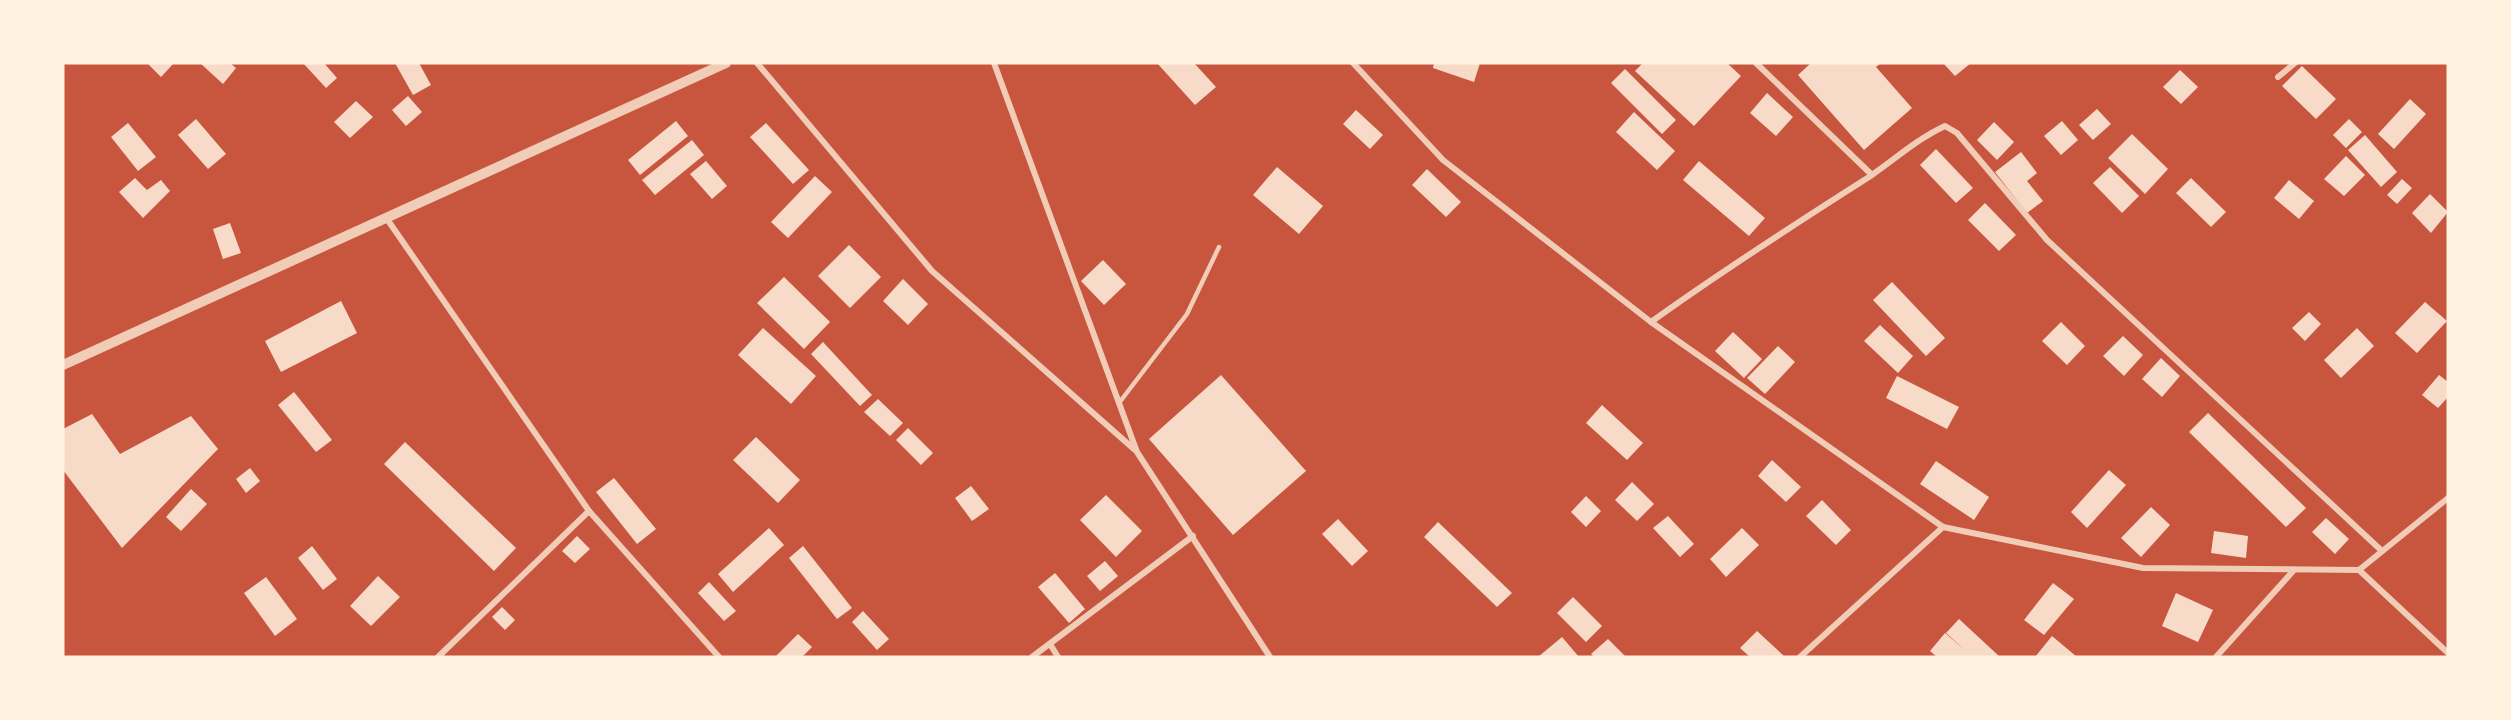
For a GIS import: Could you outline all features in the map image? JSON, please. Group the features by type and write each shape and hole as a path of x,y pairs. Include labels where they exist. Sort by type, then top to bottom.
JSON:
{"street":[{"path":"63,365 726,63"},
{"path":"757,63 932,271 1137,452"},
{"path":"994,63 1137,452 1270,657"},
{"path":"1353,63 1443,160 1651,322 1943,527 2143,568 2359,570 2448,498"},
{"path":"1756,63 1872,175"},
{"path":"2278,77 2295,63"},
{"path":"1651,322 1753,250 1872,175 1930,133 1945,126 1957,132 2047,240 2382,551"},
{"path":"387,219 589,511 719,657"},
{"path":"438,657 589,511"},
{"path":"1800,657 1943,527"},
{"path":"1032,657 1192,536"},
{"path":"2216,657 2294,570"},
{"path":"2359,570 2448,653"},
{"path":"1050,644 1058,657"}],"lane":[{"path":"1119,403 1187,314 1219,247"}],"building":[{"path":"147,63 174,63 161,77"},
{"path":"200,63 230,63 236,68 223,84"},
{"path":"303,63 324,63 337,78 326,88"},
{"path":"395,63 419,63 431,85 413,95"},
{"path":"1157,63 1194,63 1216,87 1195,105"},
{"path":"1434,63 1480,63 1474,82 1433,68"},
{"path":"1643,63 1727,63 1741,76 1694,126 1635,71"},
{"path":"1811,63 1881,63 1876,67 1912,108 1864,150 1798,75"},
{"path":"1943,63 1971,63 1955,76"},
{"path":"2302,66 2336,99 2316,119 2282,86"},
{"path":"1625,69 1676,120 1662,134 1611,83"},
{"path":"2180,70 2198,87 2181,104 2163,87"},
{"path":"1767,93 1793,117 1776,136 1750,113"},
{"path":"408,96 422,112 406,126 392,110"},
{"path":"2410,99 2426,114 2394,149 2378,134"},
{"path":"356,101 373,117 350,138 334,122"},
{"path":"2097,109 2111,124 2093,140 2079,125"},
{"path":"1356,110 1383,135 1370,149 1343,124"},
{"path":"1634,112 1675,151 1657,170 1616,132"},
{"path":"196,119 226,154 208,169 178,135"},
{"path":"2349,119 2362,132 2346,148 2333,135"},
{"path":"676,121 688,136 640,175 628,160"},
{"path":"2062,121 2078,140 2061,155 2044,136"},
{"path":"1994,122 2014,142 1997,160 1977,140"},
{"path":"128,123 156,157 138,171 111,137"},
{"path":"766,123 809,170 793,184 750,137"},
{"path":"2132,134 2168,169 2145,194 2108,158"},
{"path":"2365,135 2397,172 2381,187 2348,150"},
{"path":"692,140 704,155 655,195 642,180"},
{"path":"1936,149 1973,188 1956,203 1920,165"},
{"path":"2021,152 2037,173 2027,181 2043,201 2027,213 1995,172"},
{"path":"2346,156 2365,175 2344,196 2324,179"},
{"path":"706,161 727,186 712,199 690,174"},
{"path":"1699,161 1765,218 1749,236 1683,180"},
{"path":"1277,167 1323,206 1299,234 1253,195"},
{"path":"2110,167 2139,196 2122,213 2093,183"},
{"path":"1427,169 1461,202 1446,217 1412,185"},
{"path":"815,176 832,192 788,238 771,222"},
{"path":"135,178 147,190 161,180 170,191 143,218 119,192"},
{"path":"2191,178 2226,212 2211,227 2176,193"},
{"path":"2402,179 2412,188 2397,204 2387,195"},
{"path":"2289,180 2314,201 2299,219 2274,198"},
{"path":"2430,194 2448,212 2431,233 2412,213"},
{"path":"1985,203 2016,235 1999,251 1968,220"},
{"path":"230,223 241,253 223,259 213,229"},
{"path":"849,245 881,277 850,308 818,276"},
{"path":"1103,260 1126,284 1104,305 1081,281"},
{"path":"784,277 830,322 804,349 757,303"},
{"path":"903,279 928,304 908,325 883,301"},
{"path":"1892,282 1945,338 1926,356 1873,300"},
{"path":"341,301 357,333 281,372 265,341"},
{"path":"2425,302 2447,321 2417,353 2395,333"},
{"path":"2309,312 2321,324 2305,341 2292,328"},
{"path":"2061,322 2085,346 2067,365 2042,341"},
{"path":"1880,325 1913,356 1898,373 1864,341"},
{"path":"763,328 816,376 791,404 738,355"},
{"path":"2357,328 2374,346 2341,378 2324,360"},
{"path":"1733,332 1762,359 1744,378 1715,351"},
{"path":"2123,336 2143,355 2124,376 2103,356"},
{"path":"823,342 872,395 860,406 811,354"},
{"path":"1778,346 1795,362 1765,394 1747,378"},
{"path":"2161,358 2180,376 2162,397 2142,379"},
{"path":"1221,375 1306,471 1233,535 1149,439"},
{"path":"2439,375 2448,382 2448,397 2438,408 2422,395"},
{"path":"1897,376 1959,407 1947,429 1886,398"},
{"path":"294,392 332,440 316,452 278,405"},
{"path":"878,399 903,423 890,436 864,412"},
{"path":"1602,405 1643,443 1627,460 1586,423"},
{"path":"2208,413 2306,508 2286,527 2189,432"},
{"path":"92,414 120,454 191,416 218,449 122,548 63,470 63,429"},
{"path":"908,428 933,453 921,465 896,440"},
{"path":"756,437 800,480 778,503 733,460"},
{"path":"405,442 516,548 494,571 384,464"},
{"path":"1772,460 1801,487 1786,502 1758,476"},
{"path":"1936,461 1989,497 1974,520 1920,484"},
{"path":"250,468 260,481 246,493 236,479"},
{"path":"2109,470 2126,485 2087,528 2071,512"},
{"path":"614,478 656,529 637,544 596,492"},
{"path":"1632,482 1654,504 1637,521 1615,500"},
{"path":"971,486 989,509 972,521 955,498"},
{"path":"191,489 207,504 181,531 166,517"},
{"path":"1106,495 1142,531 1116,557 1080,520"},
{"path":"1586,496 1601,511 1586,527 1571,512"},
{"path":"1822,500 1851,530 1836,545 1806,516"},
{"path":"2151,507 2170,525 2141,557 2121,538"},
{"path":"1668,516 1694,544 1680,557 1653,528"},
{"path":"2326,518 2349,539 2335,554 2312,532"},
{"path":"1338,519 1368,551 1352,566 1322,534"},
{"path":"1438,522 1512,593 1497,607 1424,537"},
{"path":"769,528 784,545 733,592 718,574"},
{"path":"1742,528 1759,545 1726,577 1710,559"},
{"path":"2214,531 2248,536 2246,558 2211,553"},
{"path":"577,536 590,549 575,563 562,551"},
{"path":"312,546 337,579 323,590 298,558"},
{"path":"803,546 852,608 837,619 789,558"},
{"path":"1105,561 1118,576 1100,591 1087,576"},
{"path":"1055,573 1085,609 1069,623 1038,587"},
{"path":"378,576 400,597 371,626 350,606"},
{"path":"266,577 297,619 275,636 244,593"},
{"path":"709,582 736,611 724,621 698,593"},
{"path":"2053,583 2074,599 2044,635 2024,620"},
{"path":"2176,593 2213,610 2198,642 2162,626"},
{"path":"1573,597 1602,626 1586,642 1557,613"},
{"path":"502,607 515,620 505,630 492,617"},
{"path":"863,611 889,639 877,650 852,622"},
{"path":"1959,619 2000,657 1937,657 1930,651 1945,633 1966,651 1946,633"},
{"path":"1757,631 1785,657 1750,657 1740,648"},
{"path":"798,634 812,647 802,657 775,657"},
{"path":"2052,636 2077,657 2035,657"},
{"path":"1562,637 1579,657 1538,657"},
{"path":"1608,639 1626,657 1594,657 1591,654"}]}
